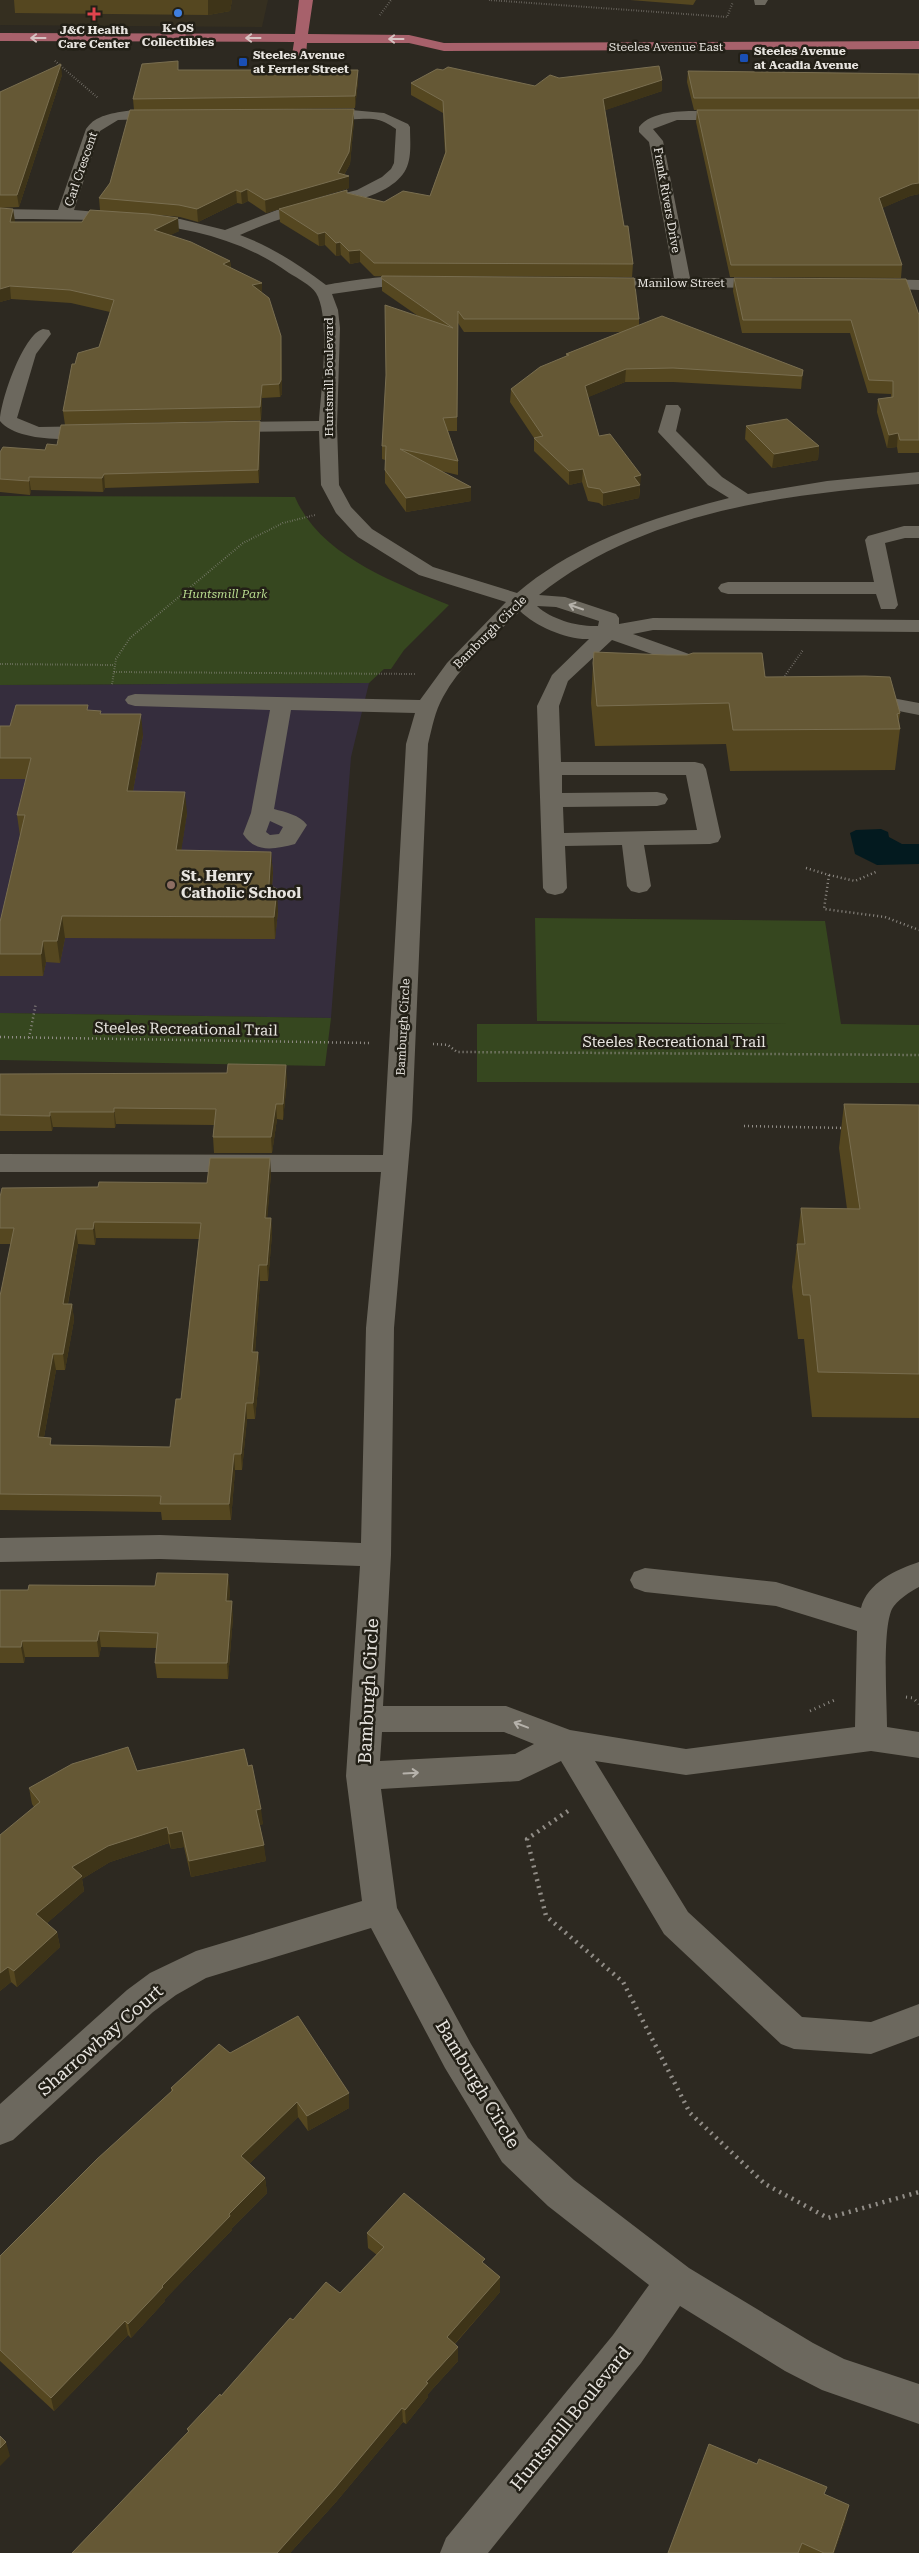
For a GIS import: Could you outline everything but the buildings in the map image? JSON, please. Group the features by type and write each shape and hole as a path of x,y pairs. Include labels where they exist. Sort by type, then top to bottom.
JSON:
{"main road":[{"path":"299,55 306,0"},
{"name":"Steeles Avenue East","path":"0,37 409,39 444,47"},
{"name":"Steeles Avenue East","path":"418,53 444,47 919,45"},
{"path":"282,55 316,56"}],"street":[{"path":"226,235 289,212 371,188 387,180 397,171 401,164 403,127 394,120 378,115 356,114 301,116"},
{"name":"Carl Crescent","path":"65,214 93,129 103,121 119,116 186,115"},
{"name":"Frank Rivers Drive","path":"683,283 656,141 649,137 646,128 663,118 681,116 745,116"},
{"path":"0,214 65,214 172,223 226,235 262,249 305,275 323,290 381,282 429,282"},
{"name":"Manilow Street","path":"585,283 790,284"},
{"path":"859,284 919,285"},
{"name":"Huntsmill Boulevard","path":"323,290 330,310 332,328 328,426 330,485 343,509 365,533 426,571 519,600"},
{"path":"43,334 28,354 8,420 20,428 37,432 115,430"},
{"path":"672,409 667,432 715,481 746,501"},
{"path":"202,428 328,426"},
{"name":"Bamburgh Circle","path":"919,478 864,481 810,488 746,501 703,512 617,541 558,572 519,600 452,668 428,707 417,744 399,1121 380,1328 376,1555 363,1776 380,1910 458,2056 515,2150 561,2193 676,2281 799,2357 836,2376 919,2404"},
{"path":"892,626 875,540 904,532 919,532"},
{"path":"728,588 885,588"},
{"path":"519,600 537,617 581,633 608,632 653,624 919,626"},
{"path":"608,632 712,668 780,682"},
{"path":"555,888 548,706 559,679 608,632"},
{"path":"845,695 919,709"},
{"path":"135,700 428,707"},
{"path":"262,813 282,704"},
{"path":"550,768 695,769 710,837 553,840"},
{"path":"551,800 657,800"},
{"path":"632,838 639,886"},
{"path":"0,1163 394,1164"},
{"path":"0,1550 160,1547 376,1555"},
{"path":"871,1738 870,1695 873,1624 878,1603 901,1582 919,1574"},
{"path":"645,1580 776,1594 873,1624"},
{"path":"367,1719 506,1719 567,1743 686,1762 871,1738 919,1745"},
{"path":"363,1776 519,1767 567,1743"},
{"path":"567,1743 676,1922 794,2033 871,2038 919,2020"},
{"name":"Sharrowbay Court","path":"0,2128 140,2001 163,1984 196,1966 380,1910"},
{"name":"Huntsmill Boulevard","path":"461,2553 627,2349 676,2281"}],"path":[{"path":"489,0 727,17 734,0"},
{"path":"54,60 119,116"},
{"path":"112,690 114,665 122,648 130,638 243,543 284,523 343,509"},
{"path":"780,682 821,625"},
{"path":"0,664 114,665"},
{"path":"114,672 396,674"},
{"path":"806,868 855,881 878,871"},
{"path":"829,875 824,909 885,917 919,930"},
{"path":"29,1038 36,1003"},
{"name":"Steeles Recreational Trail","path":"0,1038 371,1043"},
{"name":"Steeles Recreational Trail","path":"432,1044 448,1044 457,1052 919,1055"},
{"path":"744,1126 851,1128"},
{"path":"801,1714 819,1708 849,1693 914,1698 919,1704"},
{"path":"596,1791 527,1840 546,1916 623,1982 690,2114 765,2184 828,2218 919,2192"}],"shaded area":[{"path":"0,0 268,0 262,27 0,25"},
{"name":"St. Henry Catholic School","path":"369,683 351,757 331,1018 0,1013 0,685"}],"green space":[{"name":"Huntsmill Park","path":"0,496 295,497 307,518 322,536 340,551 405,587 449,605 404,650 391,669 384,669 369,683 0,685"},
{"path":"535,918 825,921 841,1024 919,1025 919,1083 477,1082 477,1024 790,1024 537,1021"},
{"path":"0,1013 331,1018 325,1066 0,1060"}],"water":[{"path":"881,829 888,832 889,837 902,844 919,844 919,864 877,865 855,854 850,833 856,830"}],"place":[{"name":"K-OS Collectibles","path":"178,13"},
{"name":"J&C Health Care Center","path":"94,14"},
{"name":"Steeles Avenue at Acadia Avenue","path":"744,58"},
{"name":"Steeles Avenue at Ferrier Street","path":"243,62"},
{"name":"St. Henry Catholic School","path":"171,885"}]}
